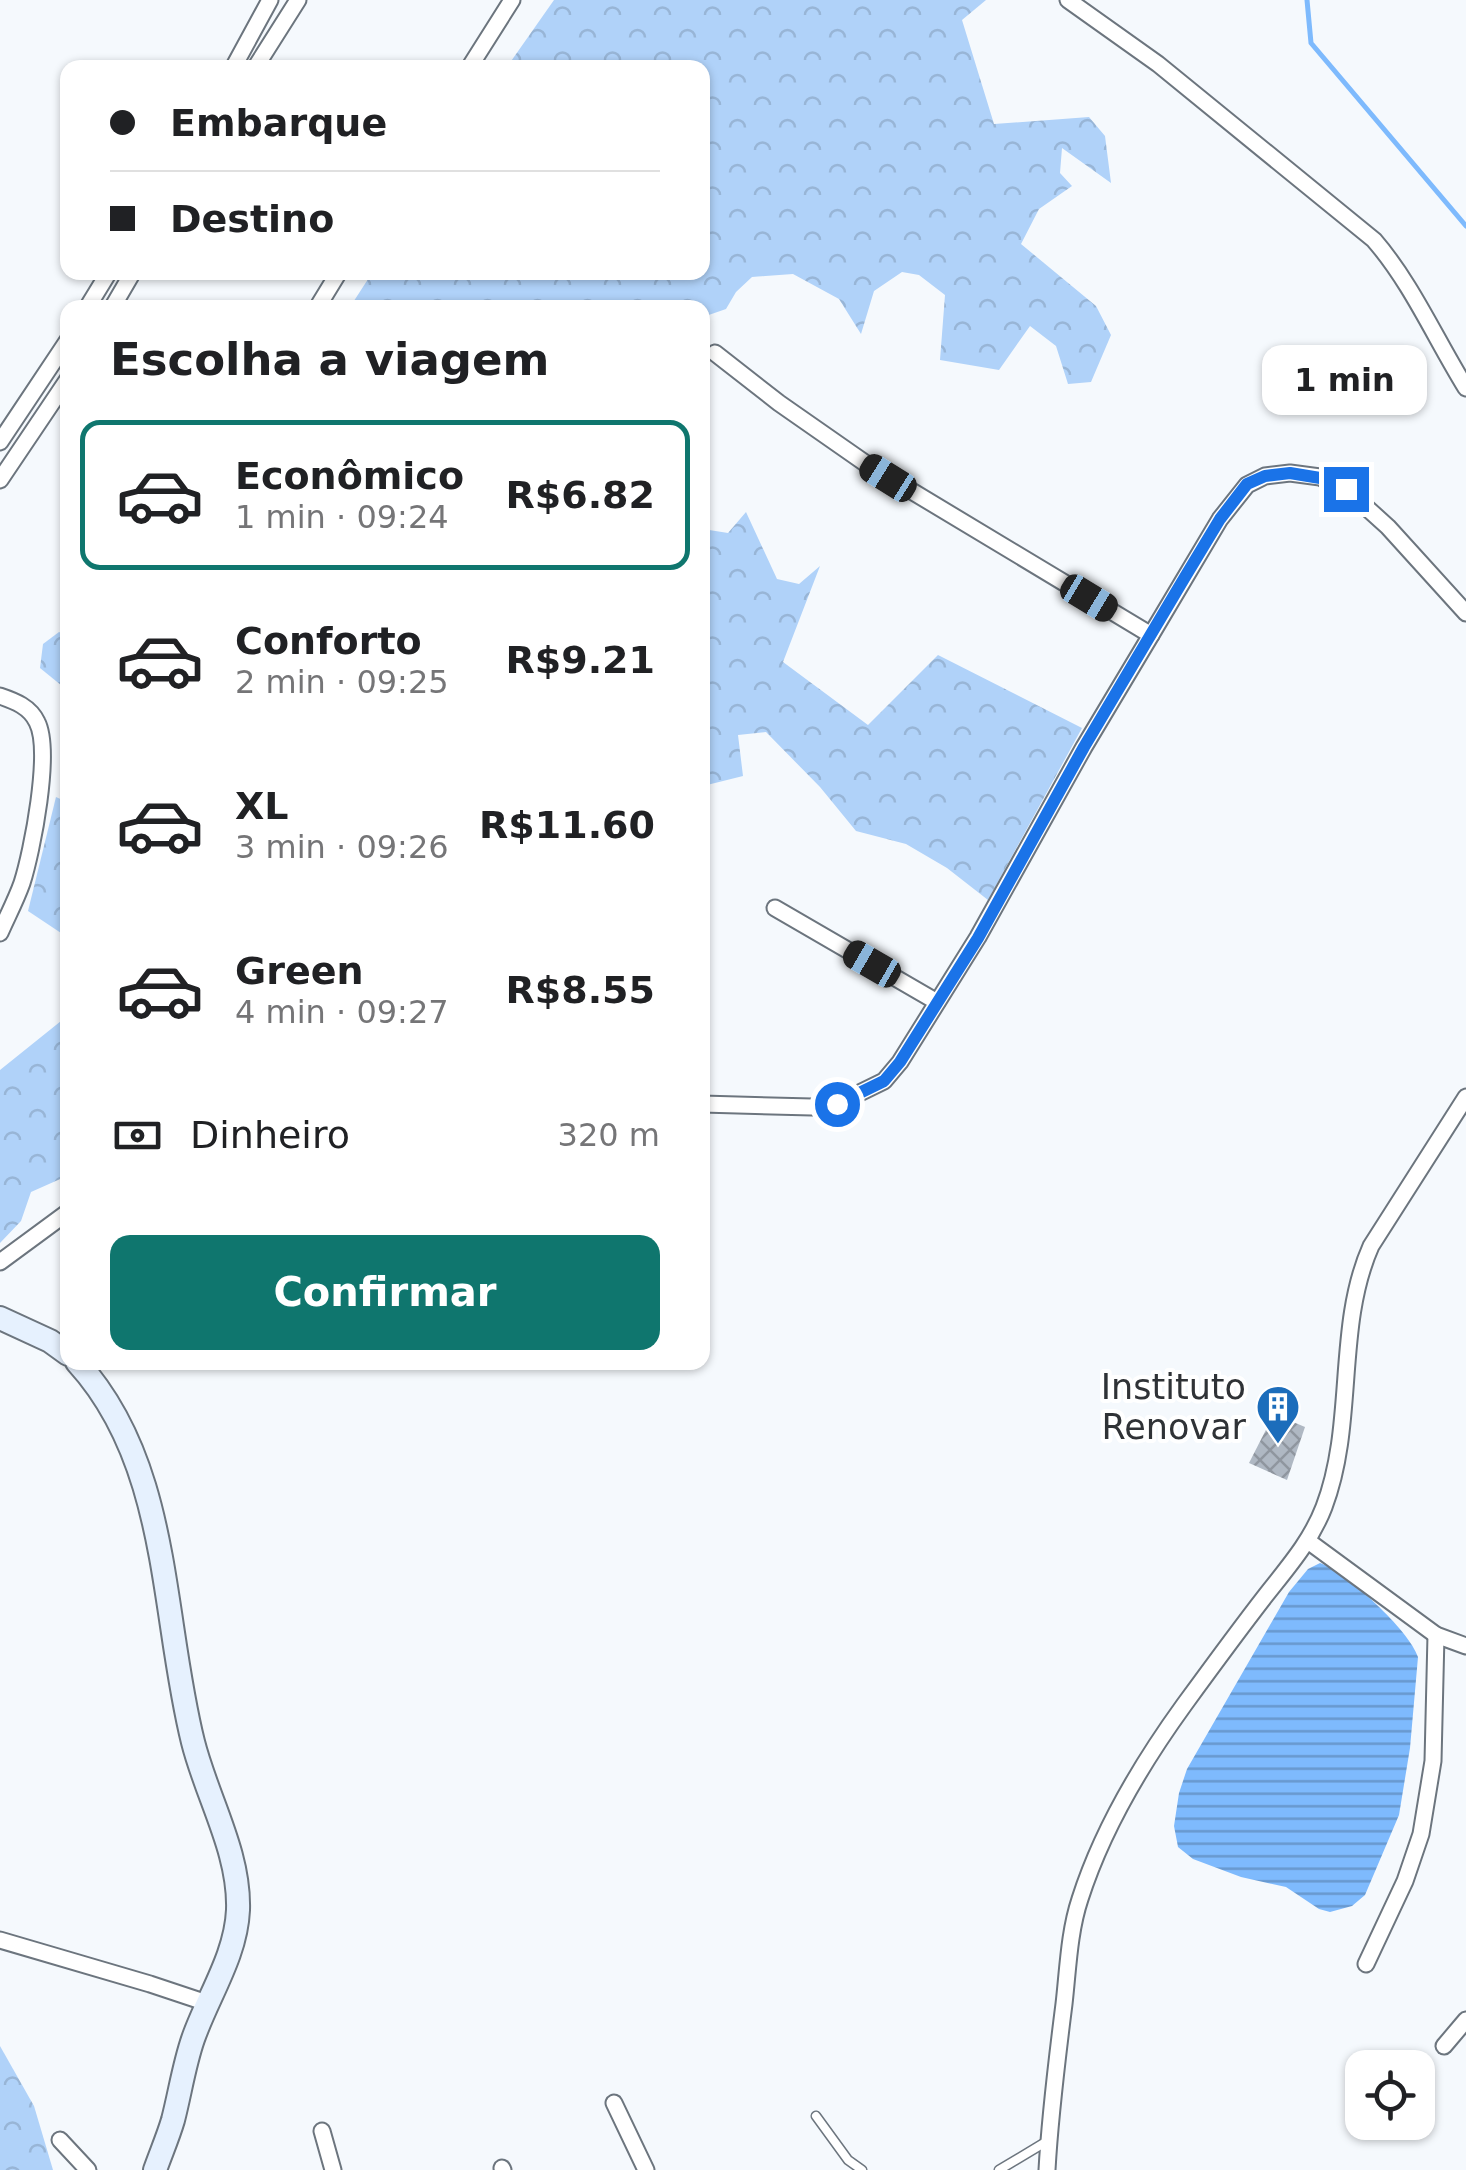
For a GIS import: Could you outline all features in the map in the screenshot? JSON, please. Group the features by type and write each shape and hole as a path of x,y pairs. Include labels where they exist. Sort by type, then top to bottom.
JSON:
{"main road":[{"path":"0,1318 60,1348"},
{"path":"83,1370 125,1431 140,1467 194,1742 237,1884 238,1913 232,1943 192,2041 166,2159 155,2170"}],"street":[{"path":"236,60 270,0"},
{"path":"261,60 298,0"},
{"path":"474,60 512,0"},
{"path":"1068,0 1158,64 1374,240 1411,289 1466,388"},
{"path":"0,442 60,352"},
{"path":"715,354 865,463 1150,635"},
{"path":"0,480 60,391"},
{"path":"710,1104 837,1104 884,1081 978,938 1150,635 1220,519 1247,484 1265,476 1290,473 1320,478 1346,489 1388,527 1466,612"},
{"path":"0,696 32,714 42,735 30,856 0,933"},
{"path":"775,908 937,1002"},
{"path":"1048,2170 1071,1942 1090,1871 1148,1760 1192,1694 1308,1540 1324,1506 1338,1451 1360,1271 1371,1246 1466,1097"},
{"path":"0,1262 60,1218"},
{"path":"1308,1540 1436,1635 1466,1646"},
{"path":"1366,1964 1406,1882 1421,1834 1432,1761 1436,1635"},
{"path":"0,1940 208,2003"},
{"path":"1444,2046 1466,2020"},
{"path":"614,2104 646,2170"},
{"path":"322,2131 333,2170"},
{"path":"60,2140 88,2170"}],"lane":[{"path":"816,2116 848,2160 862,2170"},
{"path":"999,2170 1049,2140"}],"green space":[{"path":"554,0 986,0 962,20 994,124 1089,117 1105,136 1111,183 1062,148 1060,173 1072,186 1039,209 1021,244 1096,306 1111,335 1091,382 1068,384 1056,346 1030,326 999,370 940,360 945,295 919,275 902,272 874,291 861,334 839,299 793,274 752,277 726,309 710,315 710,300 355,300 367,280 710,280 710,60 512,60"},
{"path":"746,512 777,579 799,584 820,566 783,662 868,725 938,655 1082,728 988,900 947,868 906,844 856,831 766,732 738,735 743,776 710,784 710,530 728,533"},
{"path":"60,632 60,684 40,668 43,644"},
{"path":"56,797 60,799 60,932 28,911"},
{"path":"60,1022 60,1179 31,1192 21,1221 0,1243 0,1070"},
{"path":"0,2046 34,2106 53,2170 0,2170"}],"water":[{"path":"1320,1563 1376,1604 1403,1633 1418,1657 1399,1815 1365,1895 1352,1906 1330,1912 1286,1887 1241,1877 1193,1859 1178,1847 1174,1826 1187,1769 1289,1592 1308,1569"}],"building":[{"name":"Instituto Renovar","path":"1274,1414 1305,1427 1287,1480 1249,1463"}],"waterway":[{"path":"1307,0 1311,43 1466,226"}],"place":[{"name":"Instituto Renovar","path":"1278,1445"}],"route":[{"path":"837,1104 884,1081 900,1062 978,938 1084,747 1185,577 1220,519 1247,484 1265,476 1290,473 1320,478 1346,489"}]}
